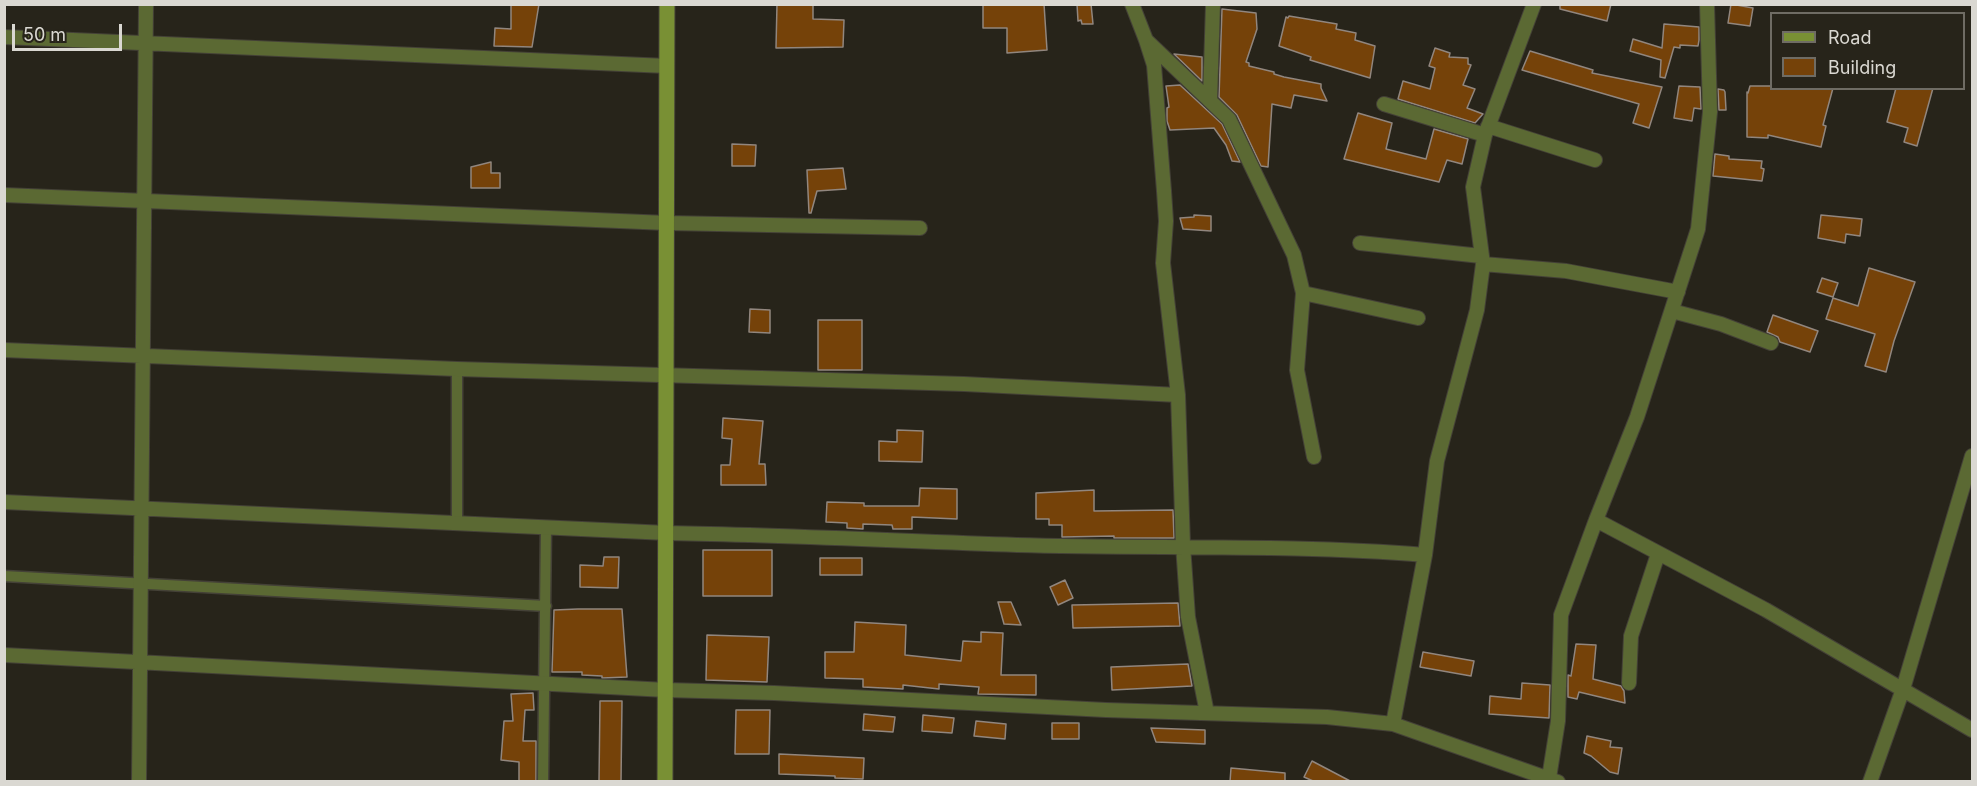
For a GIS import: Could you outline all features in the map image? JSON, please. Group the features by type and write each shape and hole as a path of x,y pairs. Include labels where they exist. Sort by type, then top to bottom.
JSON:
{"main road":[{"path":"665,782 668,4"}],"street":[{"path":"139,782 146,4"},
{"path":"1132,4 1154,65 1165,211 1163,263 1178,395 1188,617 1207,713"},
{"path":"1210,100 1213,4"},
{"path":"1393,724 1425,555 1437,461 1477,310 1482,260 1473,187 1487,131 1534,4"},
{"path":"4,655 666,690 774,693 1106,710 1327,717 1393,724 1553,780 1562,615 1596,520 1637,417 1698,229 1710,112 1707,4"},
{"path":"4,37 667,66"},
{"path":"1146,40 1229,119 1294,255 1303,293 1297,370 1314,457"},
{"path":"1384,104 1595,160"},
{"path":"4,195 667,223 920,228"},
{"path":"1360,243 1566,271 1678,292"},
{"path":"1303,293 1418,318"},
{"path":"1672,311 1720,324 1771,343"},
{"path":"4,350 458,369 964,384 1178,395"},
{"path":"457,523 458,369"},
{"path":"1870,782 1903,689 1972,456"},
{"path":"4,501 667,533 774,534 1018,545 1183,545 1352,549 1425,555"},
{"path":"1596,520 1766,610 1972,730"},
{"path":"543,782 546,527"},
{"path":"1629,683 1631,636 1658,554"},
{"path":"4,576 546,606"}],"building":[{"path":"511,4 539,4 532,47 494,46 495,28 511,29"},
{"path":"777,4 813,5 813,19 844,20 843,47 776,48"},
{"path":"983,4 1044,4 1047,50 1007,53 1007,28 983,28"},
{"path":"1077,4 1091,4 1093,24 1082,24 1081,20 1078,21"},
{"path":"1560,4 1611,4 1607,21 1560,9"},
{"path":"1731,4 1753,8 1750,26 1728,23"},
{"path":"1222,9 1256,13 1257,29 1246,62 1249,66 1284,77 1321,84 1327,101 1294,95 1291,108 1272,104 1268,167 1261,166 1237,115 1219,97"},
{"path":"1286,17 1337,24 1336,29 1356,33 1355,40 1375,46 1370,78 1310,60 1311,57 1279,46"},
{"path":"1664,24 1699,27 1698,46 1674,47 1665,78 1660,77 1661,60 1630,51 1633,39 1662,48"},
{"path":"1435,48 1450,53 1449,57 1468,58 1468,64 1471,65 1463,85 1475,89 1467,108 1483,114 1475,123 1398,99 1403,81 1430,89 1435,68 1429,66"},
{"path":"1530,51 1593,70 1592,73 1662,87 1649,128 1633,123 1639,104 1522,70"},
{"path":"1174,54 1202,57 1202,81"},
{"path":"1180,85 1222,124 1240,162 1232,161 1226,145 1214,128 1170,130 1167,121 1167,108 1169,107 1166,86"},
{"path":"1679,86 1700,87 1701,109 1694,108 1692,121 1674,118"},
{"path":"1750,86 1770,86 1770,90 1832,90 1823,125 1826,126 1821,147 1768,135 1768,138 1747,137"},
{"path":"1718,89 1725,92 1726,110 1719,110"},
{"path":"1895,90 1932,90 1917,146 1904,142 1908,128 1887,122"},
{"path":"1358,113 1392,123 1386,149 1426,159 1434,129 1468,139 1462,164 1447,160 1439,182 1344,159"},
{"path":"732,144 756,145 755,166 732,166"},
{"path":"1715,154 1729,156 1729,159 1762,161 1761,168 1764,169 1762,181 1713,176"},
{"path":"491,162 491,173 500,173 500,188 471,188 471,167"},
{"path":"843,168 846,189 817,191 811,213 809,213 807,170"},
{"path":"1194,215 1211,216 1211,231 1183,229 1180,218 1194,217"},
{"path":"1821,215 1862,219 1860,236 1846,234 1845,243 1818,238"},
{"path":"1869,268 1915,282 1894,341 1886,372 1865,366 1875,334 1826,319 1833,298 1858,306"},
{"path":"1822,278 1838,283 1833,297 1817,292"},
{"path":"750,309 770,310 770,333 749,332"},
{"path":"1773,315 1818,331 1810,352 1780,342 1778,337 1767,332"},
{"path":"818,320 862,320 862,370 818,370"},
{"path":"723,418 763,421 759,464 765,464 766,485 721,485 721,465 730,465 732,439 722,438"},
{"path":"897,430 923,431 922,462 879,461 879,441 897,442"},
{"path":"920,488 957,489 957,519 912,517 912,529 893,529 892,525 863,524 863,529 847,528 847,523 826,522 827,502 864,503 864,506 919,506"},
{"path":"1094,490 1094,511 1173,510 1174,538 1062,537 1062,525 1049,525 1049,519 1036,519 1036,493"},
{"path":"703,550 772,550 772,596 703,596"},
{"path":"604,557 619,557 618,588 580,587 580,565 603,566"},
{"path":"820,558 862,558 862,575 820,575"},
{"path":"1065,580 1073,598 1058,605 1050,587"},
{"path":"998,602 1011,602 1021,625 1004,624"},
{"path":"1178,603 1180,626 1073,628 1072,605"},
{"path":"622,609 627,677 602,678 602,676 582,675 582,672 552,672 554,610"},
{"path":"855,622 906,625 905,655 961,661 963,641 981,642 981,632 1003,633 1001,675 1036,675 1036,695 978,694 979,687 939,684 939,689 903,685 903,689 863,687 863,679 825,678 825,652 854,652"},
{"path":"707,635 769,637 767,682 706,680"},
{"path":"1576,644 1596,645 1593,679 1621,686 1625,703 1579,692 1577,699 1568,697 1568,675 1571,676"},
{"path":"1423,652 1474,661 1471,676 1420,667"},
{"path":"1188,664 1192,686 1112,690 1111,667"},
{"path":"1522,683 1550,685 1549,718 1489,714 1490,696 1521,699"},
{"path":"533,693 534,710 525,710 523,741 536,741 536,782 519,782 519,762 501,760 504,721 513,721 511,694"},
{"path":"600,701 622,701 621,782 599,782"},
{"path":"736,710 770,710 769,754 735,754"},
{"path":"864,714 895,717 893,732 863,730"},
{"path":"923,715 954,718 952,733 922,731"},
{"path":"976,721 1006,724 1005,739 974,736"},
{"path":"1052,723 1079,723 1079,739 1052,739"},
{"path":"1151,728 1205,730 1205,744 1156,742"},
{"path":"1587,736 1611,741 1610,747 1622,748 1618,774 1610,772 1584,753"},
{"path":"779,754 864,758 863,779 779,774"},
{"path":"1312,761 1352,782 1313,781 1304,777"},
{"path":"1231,768 1285,773 1285,782 1230,782"}]}
